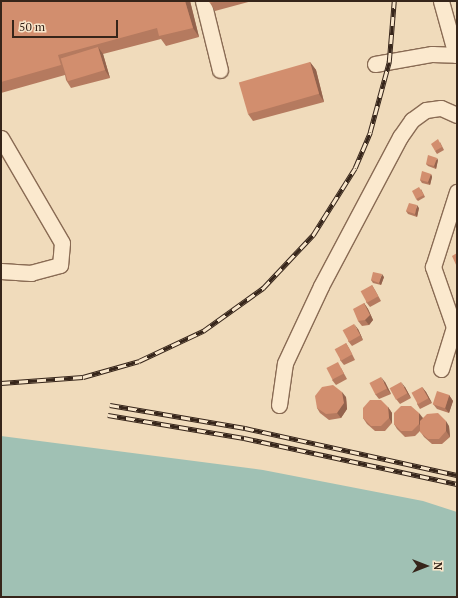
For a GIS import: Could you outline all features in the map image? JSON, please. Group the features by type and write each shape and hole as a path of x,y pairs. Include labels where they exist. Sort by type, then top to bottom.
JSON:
{"lane":[{"path":"203,1 220,70"},
{"path":"375,64 432,54 457,55 441,1"},
{"path":"279,405 285,363 321,286 400,137 412,120 426,110 442,108 457,115"},
{"path":"1,138 62,243 60,265 31,273 1,271"},
{"path":"441,369 454,327 451,304 434,267 457,192"}],"shaded area":[{"path":"1,436 263,470 423,501 457,512 457,597 1,597"}],"building":[{"path":"1,1 185,1 193,28 159,36 157,28 58,55 61,65 1,82"},
{"path":"98,47 105,70 68,81 61,58"},
{"path":"310,62 319,94 248,114 239,82"},
{"path":"438,139 442,147 435,151 431,144"},
{"path":"428,155 437,158 434,166 426,164"},
{"path":"422,171 431,174 428,182 420,180"},
{"path":"419,187 424,195 416,199 412,191"},
{"path":"409,203 417,205 415,214 406,211"},
{"path":"457,253 457,267 452,256"},
{"path":"373,272 382,274 379,283 371,280"},
{"path":"372,285 378,296 367,303 361,291"},
{"path":"364,303 370,315 365,320 358,321 353,309"},
{"path":"354,324 360,335 349,342 343,330"},
{"path":"346,343 352,354 341,361 335,349"},
{"path":"338,362 344,374 332,379 326,368"},
{"path":"381,377 387,389 375,394 369,383"},
{"path":"401,382 407,393 396,400 390,388"},
{"path":"333,385 342,392 344,403 337,413 326,414 317,408 315,396 322,387"},
{"path":"422,387 428,398 418,404 412,393"},
{"path":"437,391 449,395 445,408 433,404"},
{"path":"370,400 381,400 388,407 389,418 381,426 371,426 363,418 363,408"},
{"path":"401,406 411,406 419,413 419,424 412,431 401,431 394,424 394,413"},
{"path":"438,413 446,421 446,431 439,439 428,439 420,432 420,421 427,414"}],"railway":[{"path":"1,383 83,377 139,361 203,331 263,288 313,235 355,168 370,132 389,62 394,1"},
{"path":"110,405 245,428 457,475"},
{"path":"108,415 244,438 457,484"}]}
